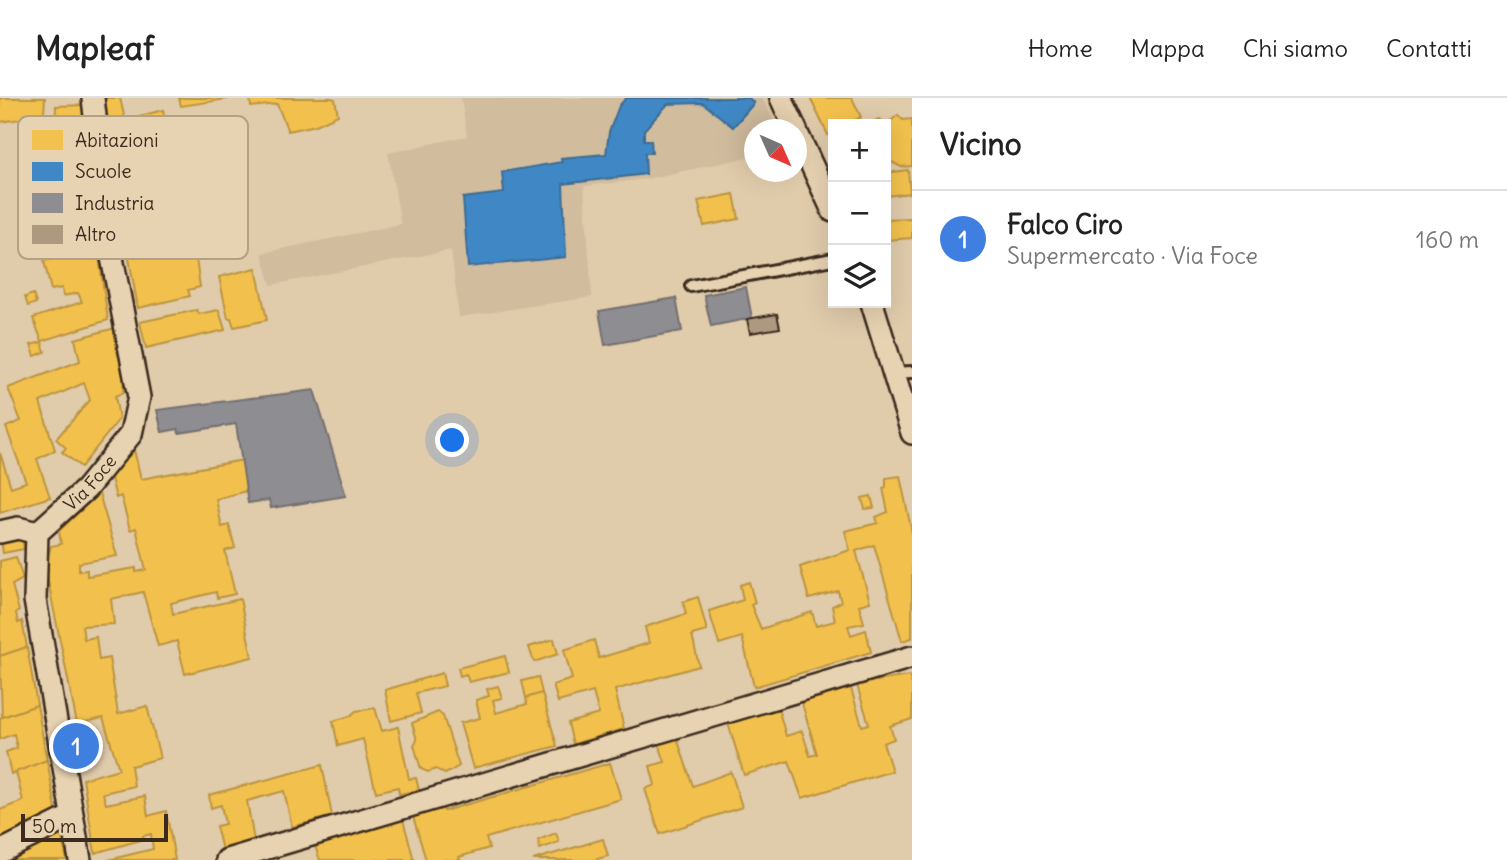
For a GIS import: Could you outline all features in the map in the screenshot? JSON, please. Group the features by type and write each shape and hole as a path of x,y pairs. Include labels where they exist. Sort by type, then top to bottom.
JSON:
{"street":[{"name":"Via Foce","path":"93,98 95,116"},
{"path":"781,98 791,119"},
{"path":"807,154 828,200"},
{"name":"Via Foce","path":"37,533 86,489 131,434 139,397 113,259"},
{"path":"874,308 903,373 912,433"},
{"path":"0,532 19,527 37,533 35,600 79,860"},
{"path":"227,860 912,657"},
{"path":"0,852 70,817"}],"lane":[{"path":"691,286 828,260"}],"shaded area":[{"path":"461,98 762,98 773,119 744,119 744,158 646,179 584,186 592,297 459,317 451,250 271,285 262,253 401,224 388,153 467,136"}],"building: Abitazioni":[{"path":"0,98 45,98 44,116 18,116 18,119 0,122"},
{"path":"103,98 120,98 124,116 106,116"},
{"path":"179,98 228,98 228,99 181,106"},
{"path":"250,98 331,98 335,99 338,115 316,125 288,131 277,104 251,107"},
{"path":"810,98 852,98 861,117 828,119 828,135"},
{"path":"87,105 88,116 56,116 56,106"},
{"path":"163,110 164,116 140,116"},
{"path":"898,115 903,120 912,119 912,166 901,167 891,162 891,121"},
{"path":"908,170 910,193 891,195 891,172"},
{"path":"734,194 739,219 704,226 698,201"},
{"path":"912,218 912,238 891,240 891,219"},
{"path":"99,259 108,320 42,341 33,318 82,302 78,293 63,296 62,288 51,290 44,261"},
{"path":"129,259 196,259 200,287 188,290 190,296 138,308"},
{"path":"256,268 267,320 234,327 231,318 228,318 219,277"},
{"path":"33,294 36,303 28,306 25,297"},
{"path":"197,310 199,314 219,310 225,330 146,348 140,322"},
{"path":"115,328 119,346 116,348 124,374 123,393 115,396 119,419 81,467 62,452 66,448 56,439 90,400 84,383 40,402 55,450 37,459 50,497 0,513 0,453 11,487 26,482 6,427 21,421 8,388 80,361 75,339"},
{"path":"42,342 45,352 35,356 31,345"},
{"path":"134,450 141,479 243,460 246,491 216,499 222,527 229,525 235,548 225,551 235,594 217,598 216,592 171,603 173,614 240,599 252,657 185,674 177,641 158,646 143,592 111,599 114,624 82,626 84,639 96,637 99,660 109,658 118,714 147,706 160,758 131,766 134,786 103,793 106,804 145,796 148,816 166,811 175,860 108,860 153,849 151,834 143,836 144,839 95,853 83,779 119,769 103,718 77,724 47,576 47,560 51,546 61,544 59,531 99,493 117,556 79,563 79,571 87,570 87,576 136,568 136,572 146,570 136,528 130,530 121,496 116,498 110,474"},
{"path":"900,476 912,533 912,638 902,641 874,545 856,551 870,602 859,605 864,623 848,626 851,635 866,630 871,652 754,687 742,637 719,644 709,611 743,600 740,585 749,582 755,603 751,605 761,629 812,612 816,626 835,621 832,606 841,602 838,591 809,599 800,567 850,550 845,531 878,523 876,517 888,512 883,488 886,487 886,478"},
{"path":"871,496 874,508 865,509 862,498"},
{"path":"22,535 24,549 3,553 1,539"},
{"path":"16,557 23,579 12,585 19,611 16,613 18,623 22,621 27,647 0,656 0,561"},
{"path":"698,597 707,631 692,635 699,666 615,690 624,729 573,744 568,723 599,714 593,692 558,702 553,685 572,679 564,650 594,640 599,658 649,643 645,627 686,614 683,602"},
{"path":"554,639 558,654 534,662 529,647"},
{"path":"27,647 37,705 2,717 0,656"},
{"path":"505,656 509,672 469,682 466,674 460,676 458,668"},
{"path":"442,673 445,686 416,693 421,713 391,721 385,690"},
{"path":"875,674 877,681 909,676 912,685 912,719 890,726 894,739 883,743 892,771 802,798 789,761 744,775 728,723 778,708 786,736 802,731 810,756 817,754 799,693 849,682 862,726 869,724 855,679"},
{"path":"538,677 542,693 526,698 522,681"},
{"path":"498,686 502,698 493,700 496,713 527,704 526,698 542,693 557,746 473,768 460,723 480,718 476,700 489,696 487,689"},
{"path":"37,705 47,760 11,774 6,752 17,748 14,734 0,739 0,718"},
{"path":"375,708 382,731 398,727 409,779 416,778 419,790 399,794 398,787 376,792 363,739 338,746 333,721 350,716 356,711"},
{"path":"438,712 443,716 459,766 445,774 436,769 428,772 421,769 414,745 417,740 412,723"},
{"path":"675,732 693,786 731,772 742,807 660,834 645,789 655,785 650,766 665,762 657,738"},
{"path":"47,760 57,815 0,840 0,810 23,801 16,772"},
{"path":"610,763 621,799 486,838 489,848 459,857 460,860 426,860 411,810 441,801 444,811"},
{"path":"322,765 332,816 292,827 284,791 247,801 254,841 222,850 216,826 225,824 221,805 211,808 209,795"},
{"path":"402,816 414,860 320,860 315,846 384,825 383,821"},
{"path":"59,827 67,860 12,860 8,850"},
{"path":"556,833 559,842 540,849 538,840"},
{"path":"603,839 608,856 594,860 533,860"}],"building: Scuole":[{"path":"626,98 749,98 754,103 733,127 703,103 668,104 644,130 644,140 651,140 652,153 645,153 646,174 563,184 566,257 468,267 463,198 504,193 502,172 562,162 561,158 606,154 609,132 619,106"}],"building: Industria":[{"path":"746,287 752,318 711,326 704,295"},
{"path":"676,298 682,331 605,345 599,311"},
{"path":"314,390 346,496 271,508 269,500 248,503 236,424 179,433 178,429 162,432 157,410"}],"building: Altro":[{"path":"777,314 780,328 750,333 747,319"}],"place":[{"name":"Falco Ciro","path":"76,746"}]}
